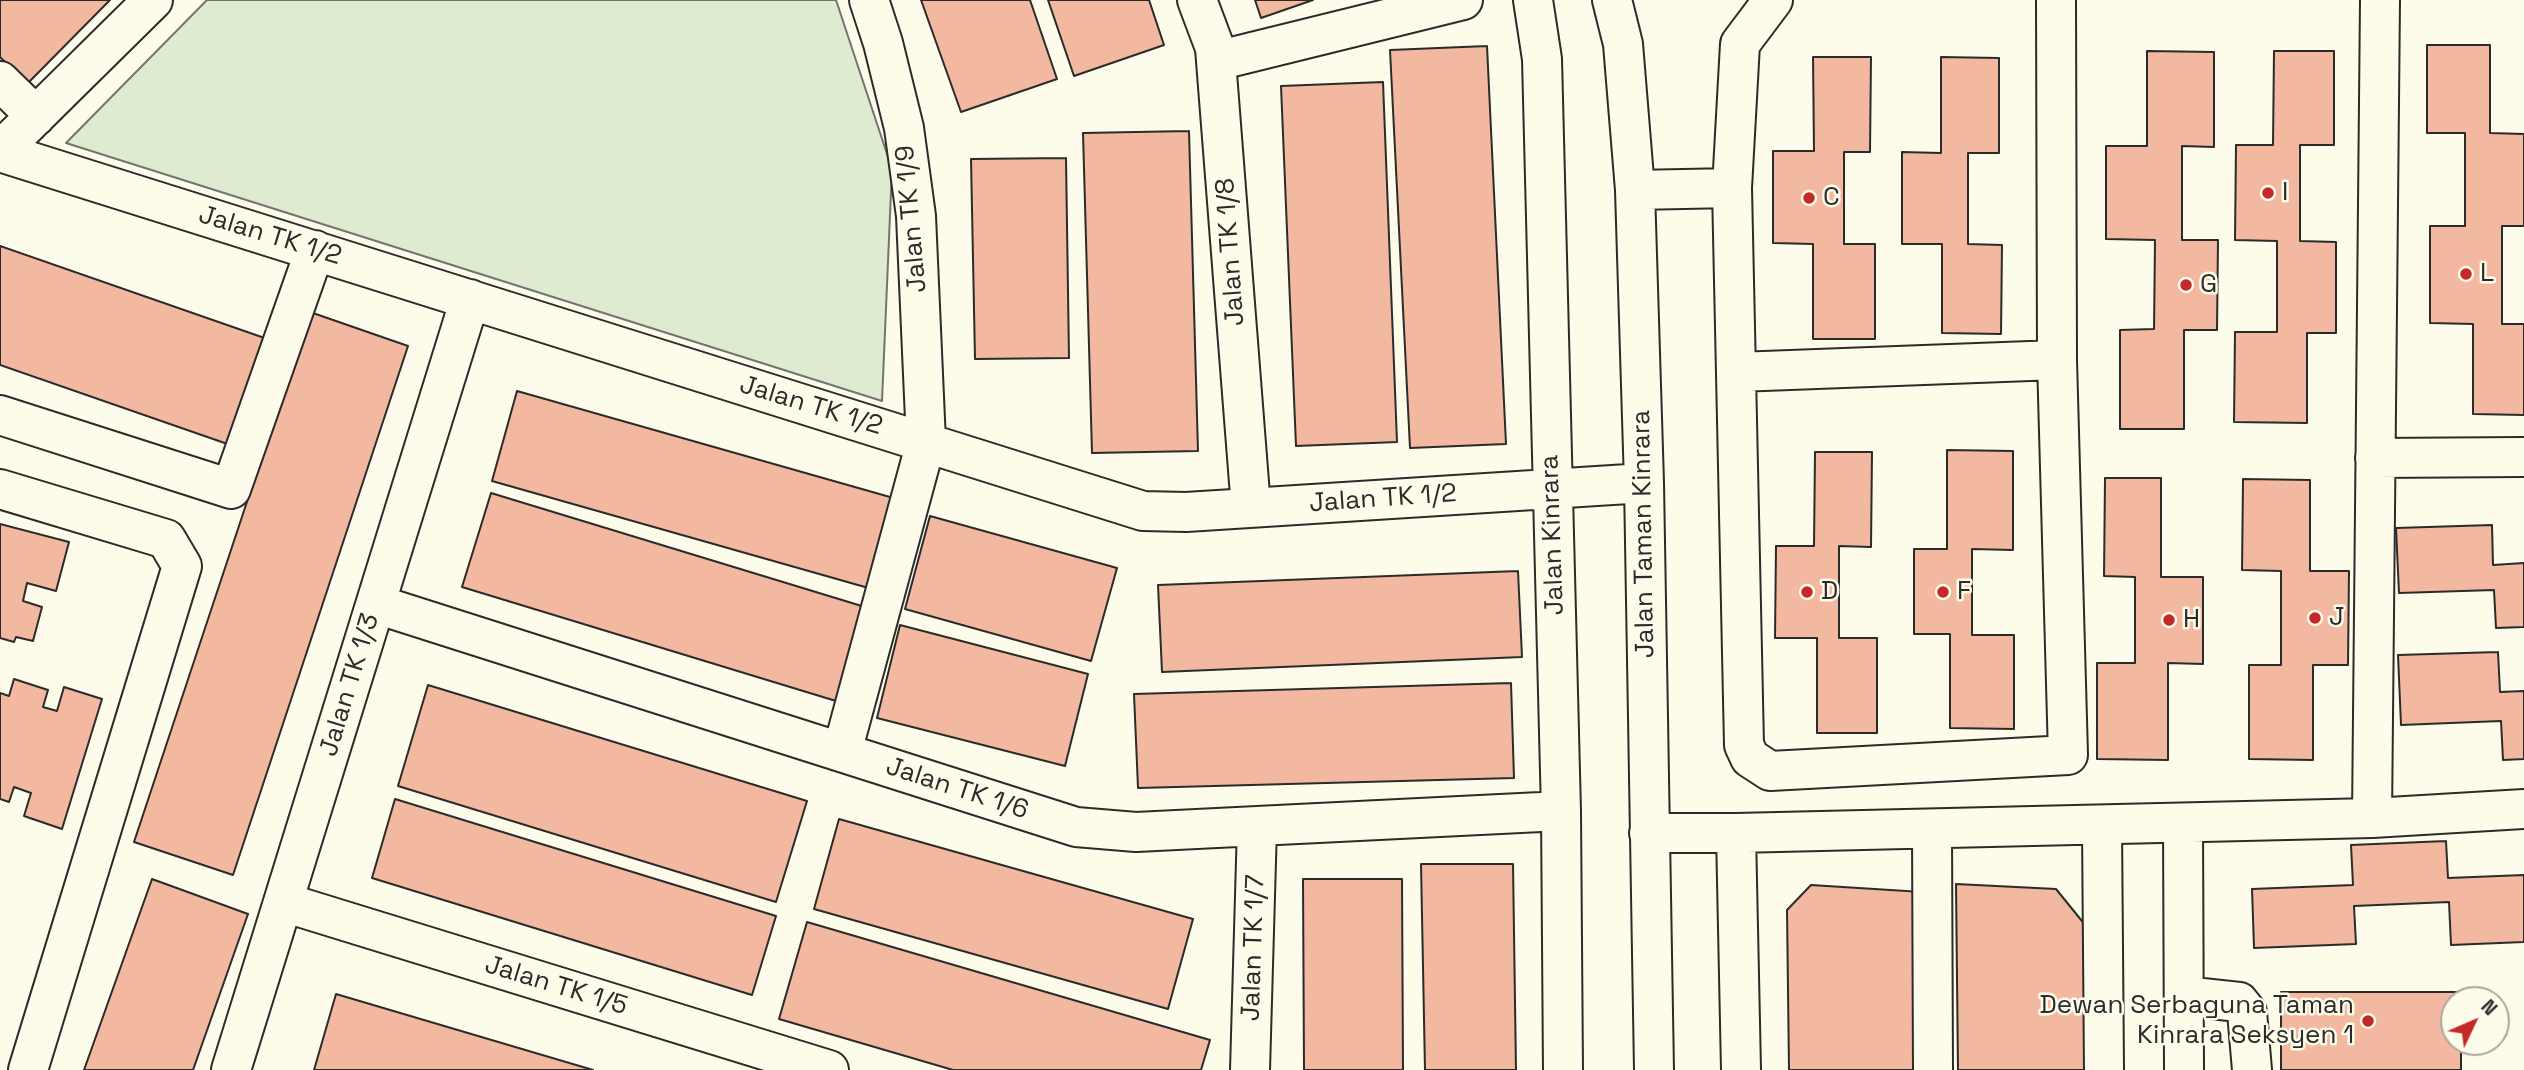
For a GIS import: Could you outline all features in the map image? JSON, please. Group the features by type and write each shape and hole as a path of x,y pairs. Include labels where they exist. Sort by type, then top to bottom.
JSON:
{"street":[{"path":"0,151 153,0"},
{"name":"Jalan TK 1/9","path":"842,752 926,442 914,204 904,128 883,43 869,0"},
{"name":"Jalan TK 1/8","path":"1197,0 1215,48 1251,508"},
{"path":"1216,61 1463,0"},
{"name":"Jalan Kinrara","path":"1532,0 1542,59 1561,811 1563,1070"},
{"name":"Jalan Taman Kinrara","path":"1612,0 1623,44 1635,190 1644,483 1654,1070"},
{"path":"1773,0 1740,44 1732,188 1744,745 1750,758 1770,771 2068,755 2057,360 2056,0"},
{"path":"2372,818 2380,0"},
{"path":"0,81 36,116"},
{"name":"Jalan TK 1/2","path":"0,151 1143,511 1186,512 1644,483"},
{"path":"1635,190 1732,188"},
{"path":"0,415 231,489 315,250"},
{"name":"Jalan TK 1/3","path":"231,1070 470,299"},
{"path":"1737,372 2057,360"},
{"path":"2375,458 2524,457"},
{"path":"0,489 166,539 182,566 28,1070"},
{"name":"Jalan TK 1/6","path":"376,604 1076,827 1136,832 1561,811"},
{"path":"1648,833 2102,826 2372,818 2524,809"},
{"path":"2183,823 2184,1070"},
{"name":"Jalan TK 1/7","path":"1250,1070 1257,826"},
{"path":"2102,826 2104,1070"},
{"path":"1932,829 1933,1070"},
{"path":"1736,833 1741,1070"},
{"name":"Jalan TK 1/5","path":"283,902 817,1068"},
{"path":"2184,996 2239,1002 2247,1012 2252,1070"}],"green space":[{"path":"207,0 836,0 892,169 882,401 66,143"}],"building":[{"path":"0,0 110,0 27,84 0,57"},
{"path":"921,0 1030,0 1057,79 961,112"},
{"path":"1048,0 1149,0 1164,45 1074,76"},
{"path":"1255,0 1313,0 1261,18"},
{"name":"L","path":"2427,45 2490,45 2490,133 2524,134 2524,226 2502,226 2502,324 2524,324 2524,415 2473,414 2473,324 2430,323 2430,226 2465,226 2465,133 2427,133"},
{"path":"1487,46 1506,444 1410,448 1390,50"},
{"name":"G","path":"2147,51 2214,52 2214,147 2182,146 2182,240 2218,240 2217,330 2184,330 2184,429 2120,429 2120,330 2154,329 2155,240 2106,239 2106,146 2147,146"},
{"name":"I","path":"2274,51 2334,51 2334,145 2300,145 2300,241 2336,242 2336,333 2307,333 2307,423 2234,422 2235,332 2277,332 2277,241 2235,240 2236,145 2273,145"},
{"name":"C","path":"1813,57 1871,57 1870,152 1844,152 1844,244 1875,244 1875,339 1813,339 1813,244 1773,243 1773,151 1814,151"},
{"path":"1941,57 1999,58 1999,153 1968,153 1968,244 2002,245 2001,334 1942,333 1942,244 1902,244 1902,152 1941,153"},
{"path":"1383,82 1397,442 1296,446 1281,86"},
{"path":"1189,131 1198,451 1092,453 1083,133"},
{"path":"1066,158 1069,358 975,359 971,159"},
{"path":"0,246 276,342 239,448 0,365"},
{"path":"310,312 408,346 233,875 134,842"},
{"path":"517,391 897,499 872,589 492,481"},
{"name":"F","path":"1947,450 2013,451 2013,550 1972,549 1972,635 2014,635 2014,729 1950,728 1950,634 1914,634 1914,549 1947,549"},
{"name":"D","path":"1815,452 1872,452 1871,547 1839,546 1839,638 1877,638 1877,733 1817,733 1817,638 1775,638 1776,546 1814,546"},
{"name":"H","path":"2105,478 2161,478 2161,577 2203,577 2203,664 2168,663 2168,760 2097,759 2097,663 2135,663 2135,577 2104,576"},
{"name":"J","path":"2243,479 2310,480 2310,571 2349,571 2348,665 2313,665 2313,760 2249,759 2249,665 2281,665 2281,571 2242,570"},
{"path":"491,493 865,607 836,701 462,587"},
{"path":"930,516 1117,568 1091,661 905,609"},
{"path":"0,524 69,542 56,591 27,583 23,601 42,607 33,641 16,637 14,642 0,638"},
{"path":"2492,525 2493,565 2524,563 2524,627 2496,628 2494,590 2399,593 2396,528"},
{"path":"1518,571 1522,657 1162,672 1158,585"},
{"path":"900,625 1088,674 1065,766 877,718"},
{"path":"2498,652 2500,692 2524,691 2524,759 2503,760 2501,721 2401,725 2398,655"},
{"path":"14,679 48,690 43,707 57,711 64,687 102,699 62,829 24,816 31,793 14,787 9,802 0,799 0,693 9,696"},
{"path":"1511,683 1514,778 1138,788 1134,694"},
{"path":"428,685 807,801 776,902 398,786"},
{"path":"395,799 776,916 752,995 372,878"},
{"path":"839,819 1193,919 1168,1009 814,909"},
{"path":"2446,841 2448,878 2524,875 2524,942 2451,945 2449,902 2354,906 2356,944 2254,948 2252,889 2353,885 2351,845"},
{"path":"1421,864 1513,864 1516,1070 1425,1070"},
{"path":"152,879 248,914 193,1070 84,1070"},
{"path":"1303,879 1402,879 1403,1070 1304,1070"},
{"path":"1956,884 2056,889 2086,926 2092,1070 1958,1070"},
{"path":"1811,885 1922,892 1925,1070 1789,1070 1787,910"},
{"path":"807,922 1210,1040 1201,1070 953,1070 779,1019"},
{"name":"Dewan Serbaguna Taman Kinrara Seksyen 1","path":"2281,992 2440,992 2440,1056 2461,1056 2461,1070 2281,1070"},
{"path":"336,994 593,1070 314,1070"}],"place":[{"name":"I","path":"2268,193"},
{"name":"C","path":"1809,198"},
{"name":"L","path":"2466,274"},
{"name":"G","path":"2186,285"},
{"name":"D","path":"1807,592"},
{"name":"F","path":"1943,592"},
{"name":"J","path":"2315,618"},
{"name":"H","path":"2169,620"},
{"name":"Dewan Serbaguna Taman Kinrara Seksyen 1","path":"2368,1021"}]}
